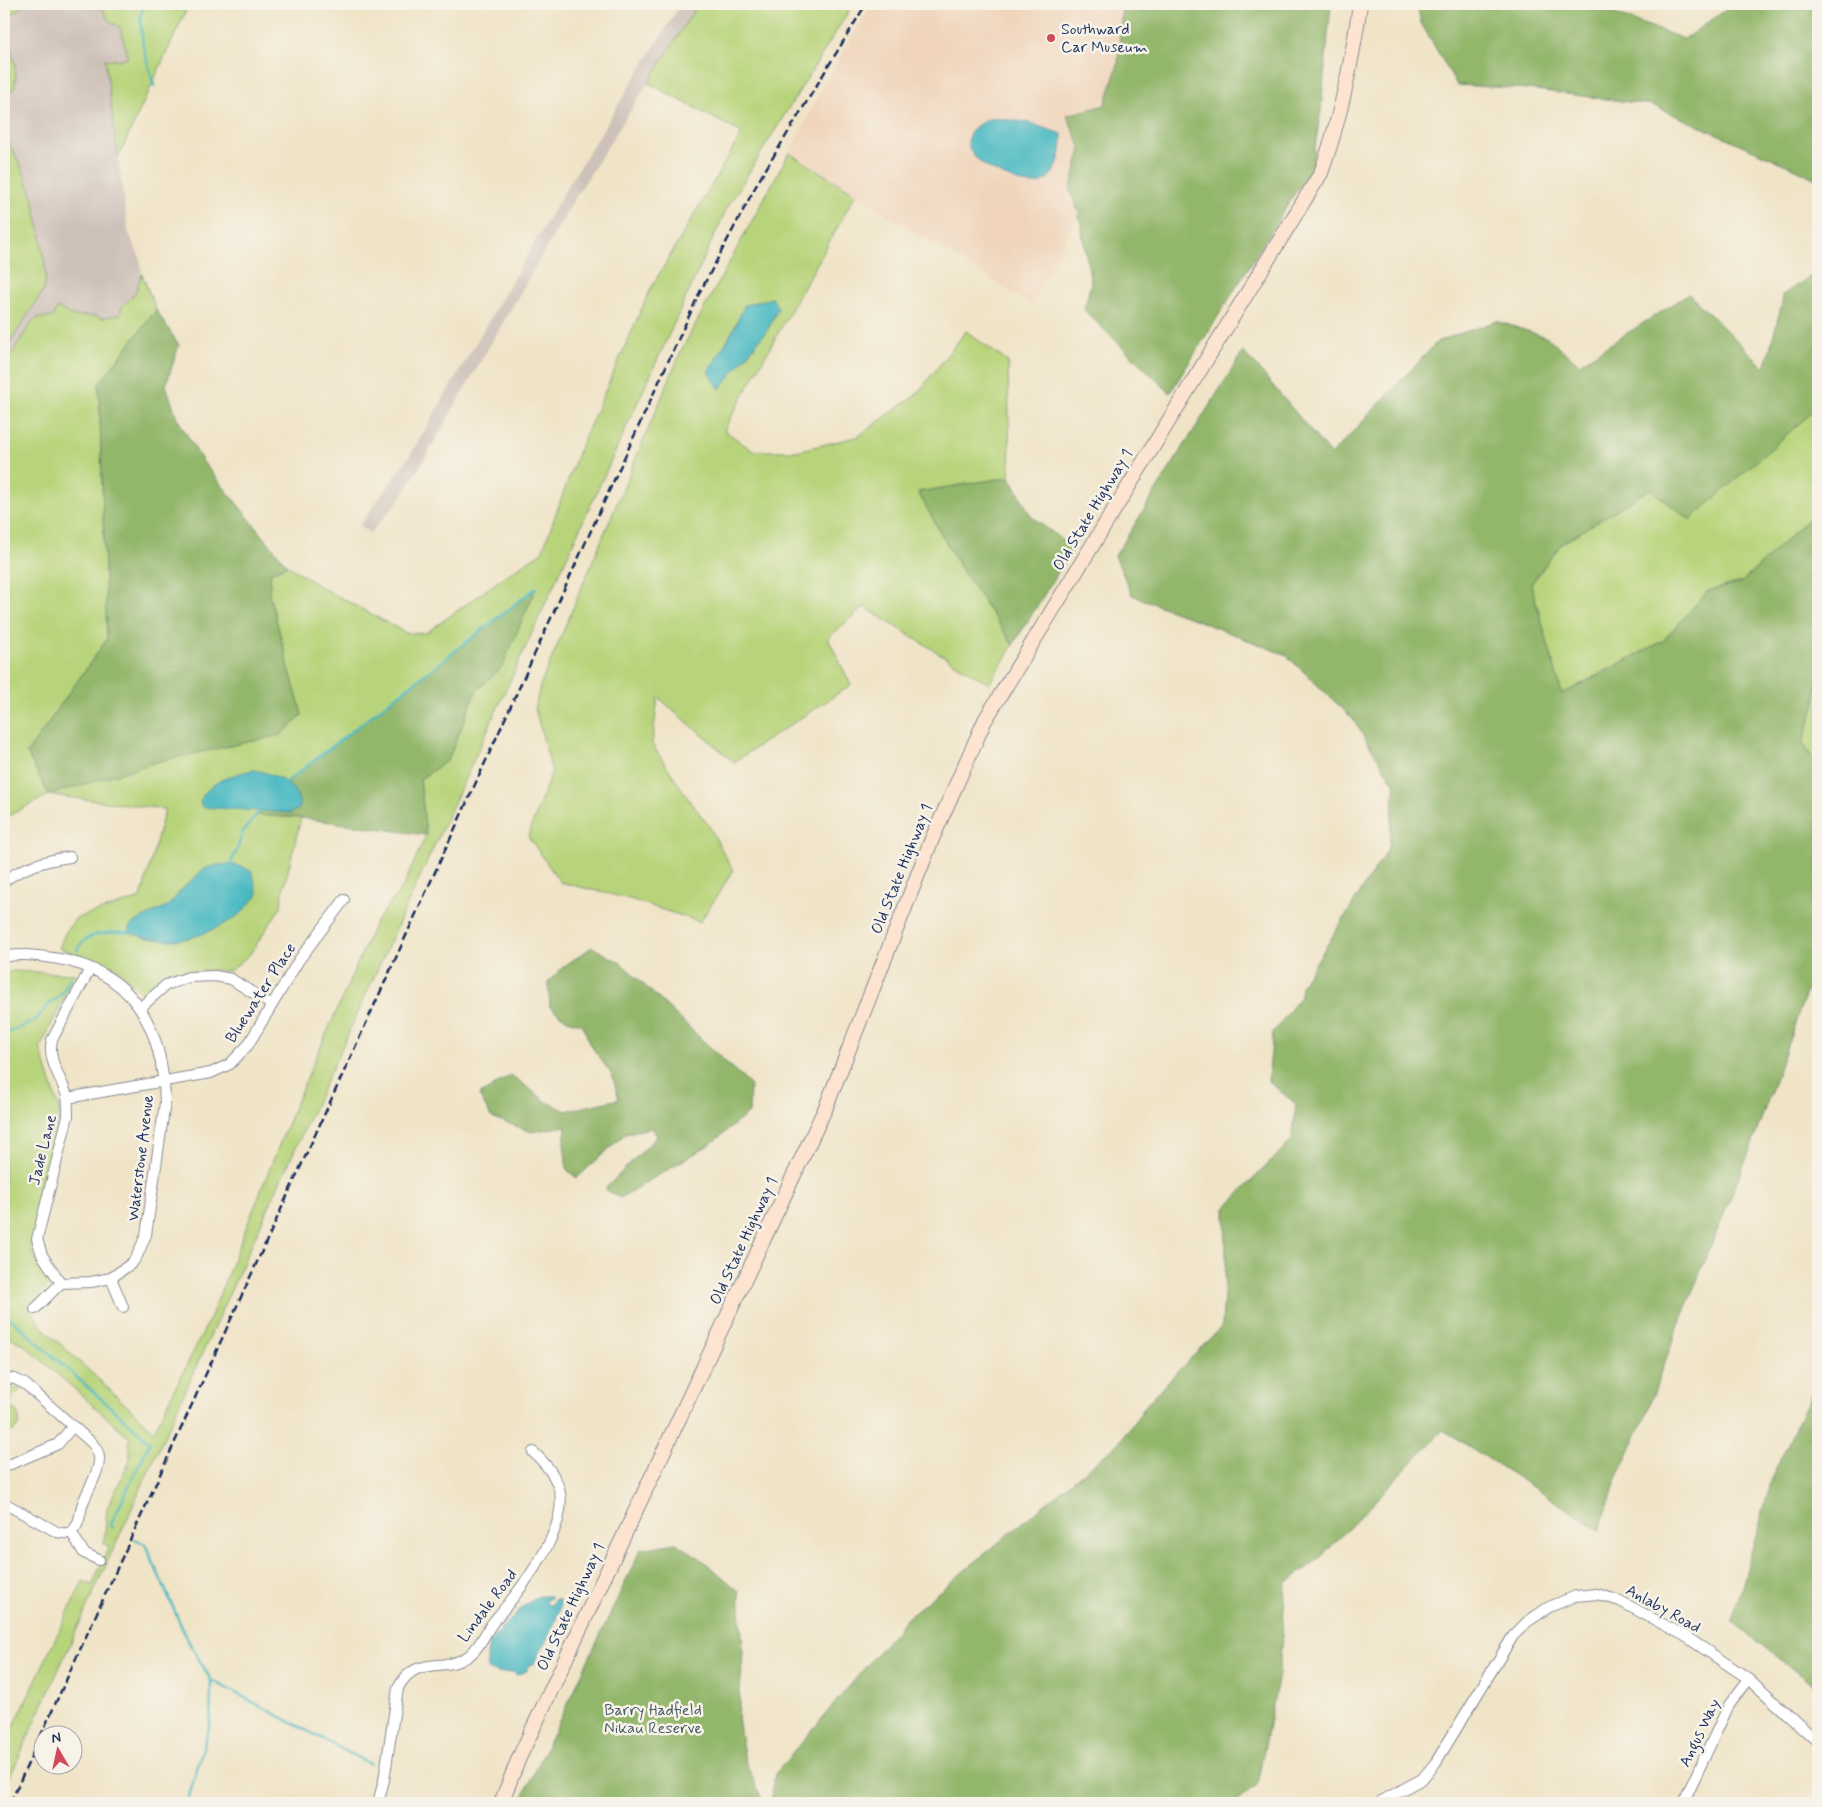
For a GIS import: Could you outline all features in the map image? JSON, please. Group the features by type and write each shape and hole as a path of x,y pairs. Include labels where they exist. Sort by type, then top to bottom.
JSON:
{"main road":[{"name":"Old State Highway 1","path":"501,1803 519,1758 826,1107 932,839 985,720 1321,173 1335,133 1349,76 1359,4"},
{"name":"Old State Highway 1","path":"492,1803 506,1776 519,1758"}],"street":[{"path":"4,881 38,863 70,857"},
{"name":"Bluewater Place","path":"67,1098 211,1073 230,1064 248,1045 299,960 344,900"},
{"name":"Waterstone Avenue","path":"4,957 14,955 36,956 69,961 103,974 120,986 140,1008 156,1039 161,1059 166,1103 146,1235 137,1256 132,1263 111,1278 91,1282 61,1283"},
{"name":"Jade Lane","path":"61,1283 42,1255 37,1239 68,1116 67,1098 50,1056 50,1048 52,1040 90,969"},
{"path":"140,1008 166,985 189,977 215,976 232,978 272,1005"},
{"path":"111,1278 123,1307"},
{"path":"35,1309 61,1283"},
{"path":"4,1378 17,1380 25,1384 94,1446 98,1451 99,1461 97,1471 82,1504 77,1526 71,1532 57,1532 4,1503"},
{"path":"4,1467 58,1444 73,1426"},
{"name":"Lindale Road","path":"378,1803 384,1780 398,1688 403,1679 416,1669 458,1661 472,1654 486,1631 517,1594 530,1575 542,1555 554,1528 561,1511 560,1492 555,1478 533,1452"},
{"path":"71,1532 84,1553 98,1560"},
{"name":"Anlaby Road","path":"1378,1803 1422,1779 1436,1762 1513,1636 1527,1622 1549,1606 1576,1596 1597,1594 1620,1601 1685,1636 1749,1678 1818,1742"},
{"name":"Angus Way","path":"1683,1803 1729,1705 1749,1678"}],"shaded area":[{"path":"24,4 102,4 103,11 114,25 120,27 128,57 117,60 105,59 128,231 140,258 142,274 135,293 121,307 121,314 103,318 73,316 65,311 52,317 38,318 4,366 4,351 44,290 41,236 33,197 21,166 4,134 4,93 12,91 15,64 6,31 8,19"},
{"path":"681,4 698,4 575,198 415,475 399,500 370,533 360,525 409,457 564,192"},
{"name":"Southward Car Museum","path":"872,4 1122,4 1118,64 1105,105 1067,115 1081,149 1070,189 1079,214 1031,305 789,153 828,77"}],"green space":[{"path":"4,4 24,4 8,19 6,30 15,64 16,77 14,89 4,93"},
{"path":"102,4 189,4 118,158 105,59 117,60 128,57 120,27 108,18"},
{"path":"698,4 853,4 727,208 280,1182 34,1724 32,1724 32,1728 4,1790 4,1747 83,1581 92,1585 109,1546 104,1544 107,1508 130,1460 129,1437 23,1344 4,1335 4,972 76,974 40,1048 60,1111 31,1251 50,1283 29,1307 41,1326 154,1431 211,1316 295,1105 375,923 404,885 426,835 420,779 448,760 476,691 502,667 256,815 301,818 282,895 281,907 250,954 230,971 205,970 181,976 145,997 115,967 59,948 66,931 76,918 141,898 165,809 49,795 302,715 269,594 271,572 287,565 319,586 406,633 426,633 542,552 579,450 650,290 742,133 648,83"},
{"path":"1122,4 1331,4 1321,110 1312,166 1170,393 1084,310 1091,283 1079,214 1070,190 1081,149 1067,115 1105,105 1118,64"},
{"path":"1417,4 1588,4 1684,39 1730,7 1731,4 1818,4 1818,180 1652,105 1527,89 1457,85 1421,23"},
{"path":"4,134 21,166 33,197 46,275 44,290 4,351"},
{"path":"789,153 856,194 724,430 753,451 796,451 857,437 917,394 966,331 1008,362 1010,477 918,492 957,562 1013,645 989,684 864,607 828,638 851,685 734,762 658,697 652,744 691,803 708,824 733,871 700,922 630,899 560,882 528,836 552,771 535,709 540,686 682,349","holes":["745,305 778,308 768,329 741,363 731,334"]},
{"path":"1818,271 1818,407 1690,520 1650,489 1561,544 1531,584 1562,694 1663,641 1708,591 1742,582 1809,518 1818,514 1818,667 1815,703 1803,743 1818,767 1818,880 1811,903 1818,959 1752,1145 1676,1332 1645,1417 1616,1481 1600,1530 1443,1430 1319,1559 1286,1583 1279,1674 1257,1785 1235,1803 770,1803 775,1774 907,1618 1118,1444 1150,1400 1222,1326 1226,1260 1225,1208 1292,1140 1296,1104 1268,1081 1273,1033 1300,997 1301,986 1389,847 1395,785 1352,718 1286,655 1132,595 1115,556 1243,352 1331,455 1438,341 1497,321 1548,338 1579,364 1689,294 1765,368 1783,299 1781,296"},
{"path":"142,274 156,310 99,384 107,639 27,753 49,795 4,818 4,366 31,323 37,318 52,317 58,308 73,316 103,318 121,314 121,307 135,293"},
{"path":"156,310 179,345 166,385 177,418 203,462 287,565 271,572 269,594 302,715 281,735 160,761 49,795 27,753 107,639 99,384"},
{"path":"1818,407 1818,514 1809,518 1742,582 1708,591 1663,641 1562,694 1531,584 1561,544 1650,488 1690,519"},
{"path":"1010,477 1031,516 1073,548 1013,645 957,562 918,492"},
{"path":"536,588 502,667 476,691 448,760 420,779 426,835 301,818 256,815 280,787"},
{"path":"1818,667 1818,767 1803,743 1815,703"},
{"path":"1818,880 1818,954 1811,902"},
{"path":"592,947 621,963 750,1085 749,1113 709,1145 620,1198 605,1189 657,1136 652,1128 626,1133 577,1178 567,1170 564,1144 566,1126 532,1132 491,1117 479,1095 511,1075 547,1102 566,1111 619,1099 612,1075 589,1043 583,1025 567,1020 550,1007 548,982 563,967"},
{"path":"1818,1379 1818,1689 1732,1622 1773,1475"},
{"path":"4,1387 21,1389 12,1398 10,1407 17,1412 20,1423 16,1429 4,1436 4,1407 7,1400 4,1396"},
{"name":"Barry Hadfield Nikau Reserve","path":"676,1543 700,1558 739,1591 743,1653 738,1718 745,1761 764,1803 520,1803 641,1549"}],"water":[{"path":"991,118 1026,122 1062,134 1061,150 1056,167 1047,179 1040,183 1021,182 994,171 976,158 971,151 968,139 973,129"},
{"path":"772,298 778,308 768,329 720,389 708,372 731,334 745,305"},
{"path":"253,770 269,774 284,781 295,792 300,808 290,813 202,807 200,802 215,784"},
{"path":"230,864 243,867 252,872 258,895 236,917 195,937 183,939 151,938 129,932 129,928 133,923 169,905 183,888 204,869 216,865"},
{"path":"539,1596 550,1596 551,1598 546,1603 548,1605 552,1604 555,1599 560,1600 560,1606 551,1630 534,1663 527,1667 527,1671 516,1675 514,1672 497,1673 488,1669 487,1655 490,1641 525,1605"}],"waterway":[{"path":"145,4 140,17 143,45 154,86"},
{"path":"285,783 536,588"},
{"path":"230,864 242,833 261,809"},
{"path":"77,950 81,944 93,936 129,932"},
{"path":"4,1034 35,1021 47,1006 63,992 70,977"},
{"path":"4,1313 150,1442 110,1526 113,1527"},
{"path":"135,1539 145,1544 187,1639 211,1680 210,1725 187,1803"},
{"path":"211,1680 370,1764"}],"railway":[{"path":"10,1803 699,294 758,182 866,4"}],"place":[{"name":"Southward Car Museum","path":"1051,38"}]}
